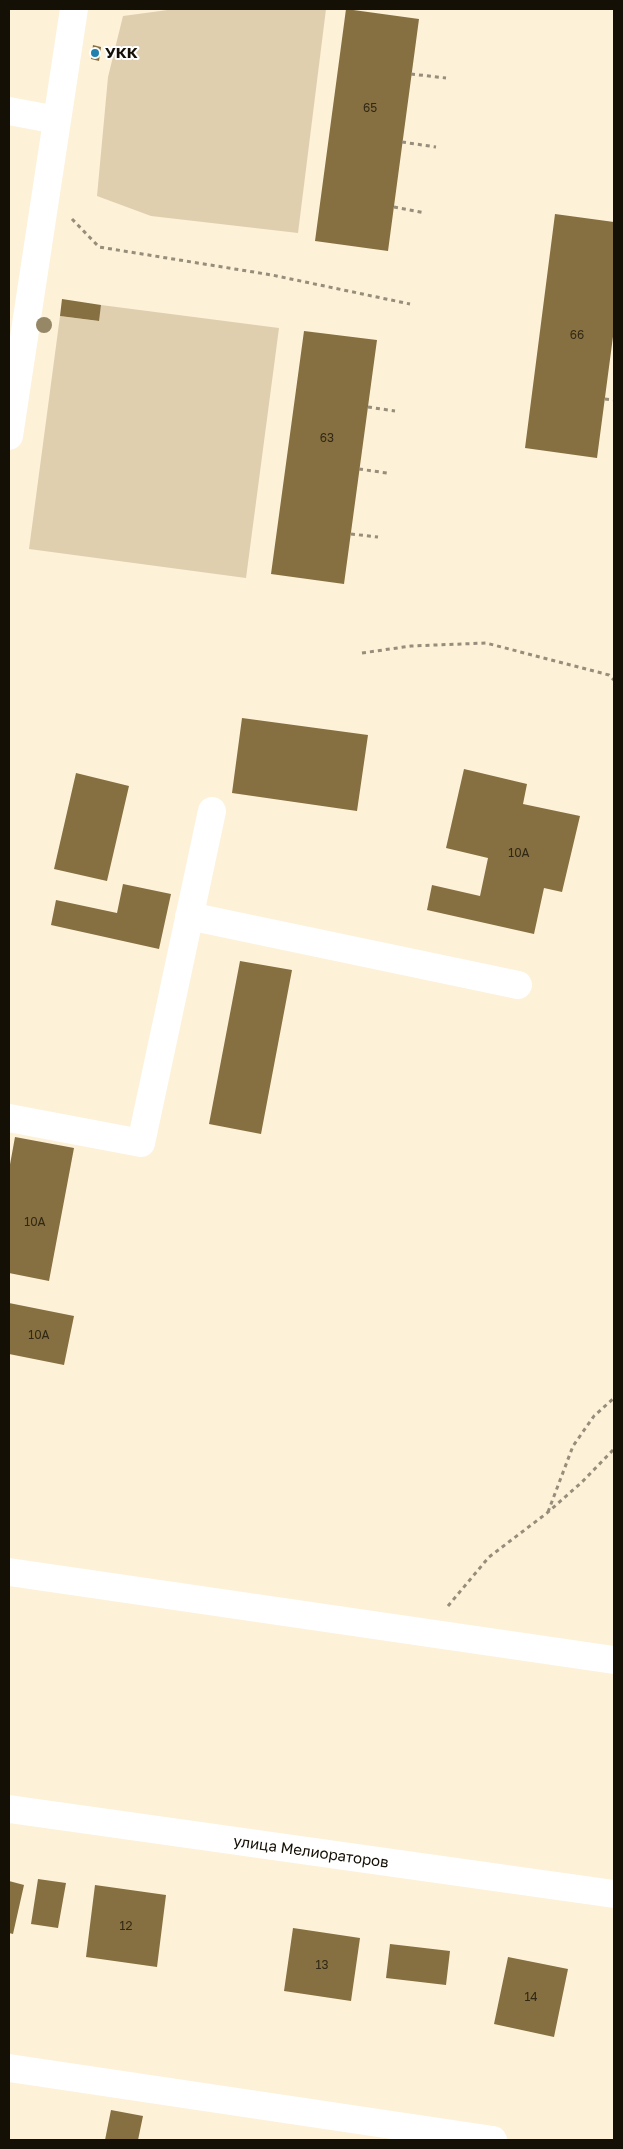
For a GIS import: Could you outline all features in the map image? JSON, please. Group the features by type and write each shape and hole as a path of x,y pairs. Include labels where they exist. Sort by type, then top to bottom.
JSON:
{"street":[{"path":"9,436 74,9"},
{"path":"9,111 57,120"},
{"path":"9,1118 141,1143 212,811"},
{"path":"189,916 518,984"},
{"path":"9,1572 614,1660"},
{"name":"улица Мелиораторов","path":"9,1810 614,1894"},
{"path":"9,2068 493,2140"}],"path":[{"path":"411,74 446,78"},
{"path":"402,142 436,146"},
{"path":"44,206 67,214 100,247 272,275 410,304"},
{"path":"394,206 426,213"},
{"path":"605,399 614,400"},
{"path":"368,407 395,411"},
{"path":"360,469 387,473"},
{"path":"351,534 378,538"},
{"path":"362,653 411,646 486,644 609,674 614,680"},
{"path":"547,1513 573,1446 594,1416 614,1398"},
{"path":"428,1633 466,1581 489,1557 547,1513 582,1482 614,1449"}],"shaded area":[{"path":"175,9 326,9 298,233 151,216 97,196 108,77 123,16"},
{"path":"101,305 279,328 246,578 29,549 60,316 98,321"}],"building":[{"path":"346,9 419,19 388,251 315,241"},
{"path":"93,45 101,47 99,61 91,59"},
{"path":"555,214 614,222 614,329 597,458 525,448"},
{"path":"62,299 101,305 99,321 60,316"},
{"path":"304,331 377,340 344,584 271,574"},
{"path":"242,718 368,735 357,811 232,793"},
{"path":"464,769 527,784 523,804 580,816 562,892 544,888 534,934 427,910 432,885 480,896 488,858 446,848"},
{"path":"76,773 129,786 107,881 54,869"},
{"path":"123,884 171,894 159,949 51,925 56,900 117,913"},
{"path":"240,961 292,970 261,1134 209,1124"},
{"path":"15,1137 74,1148 49,1281 9,1273 9,1170"},
{"path":"9,1303 74,1316 64,1365 9,1354"},
{"path":"38,1879 66,1883 58,1928 31,1924"},
{"path":"9,1881 24,1885 13,1934 9,1933"},
{"path":"95,1885 166,1895 157,1967 86,1957"},
{"path":"293,1928 360,1938 351,2001 284,1991"},
{"path":"390,1944 450,1951 446,1985 386,1978"},
{"path":"508,1957 568,1969 554,2037 494,2024"},
{"path":"111,2110 143,2116 138,2140 105,2140"}],"place":[{"name":"УКК","path":"95,53"}]}
